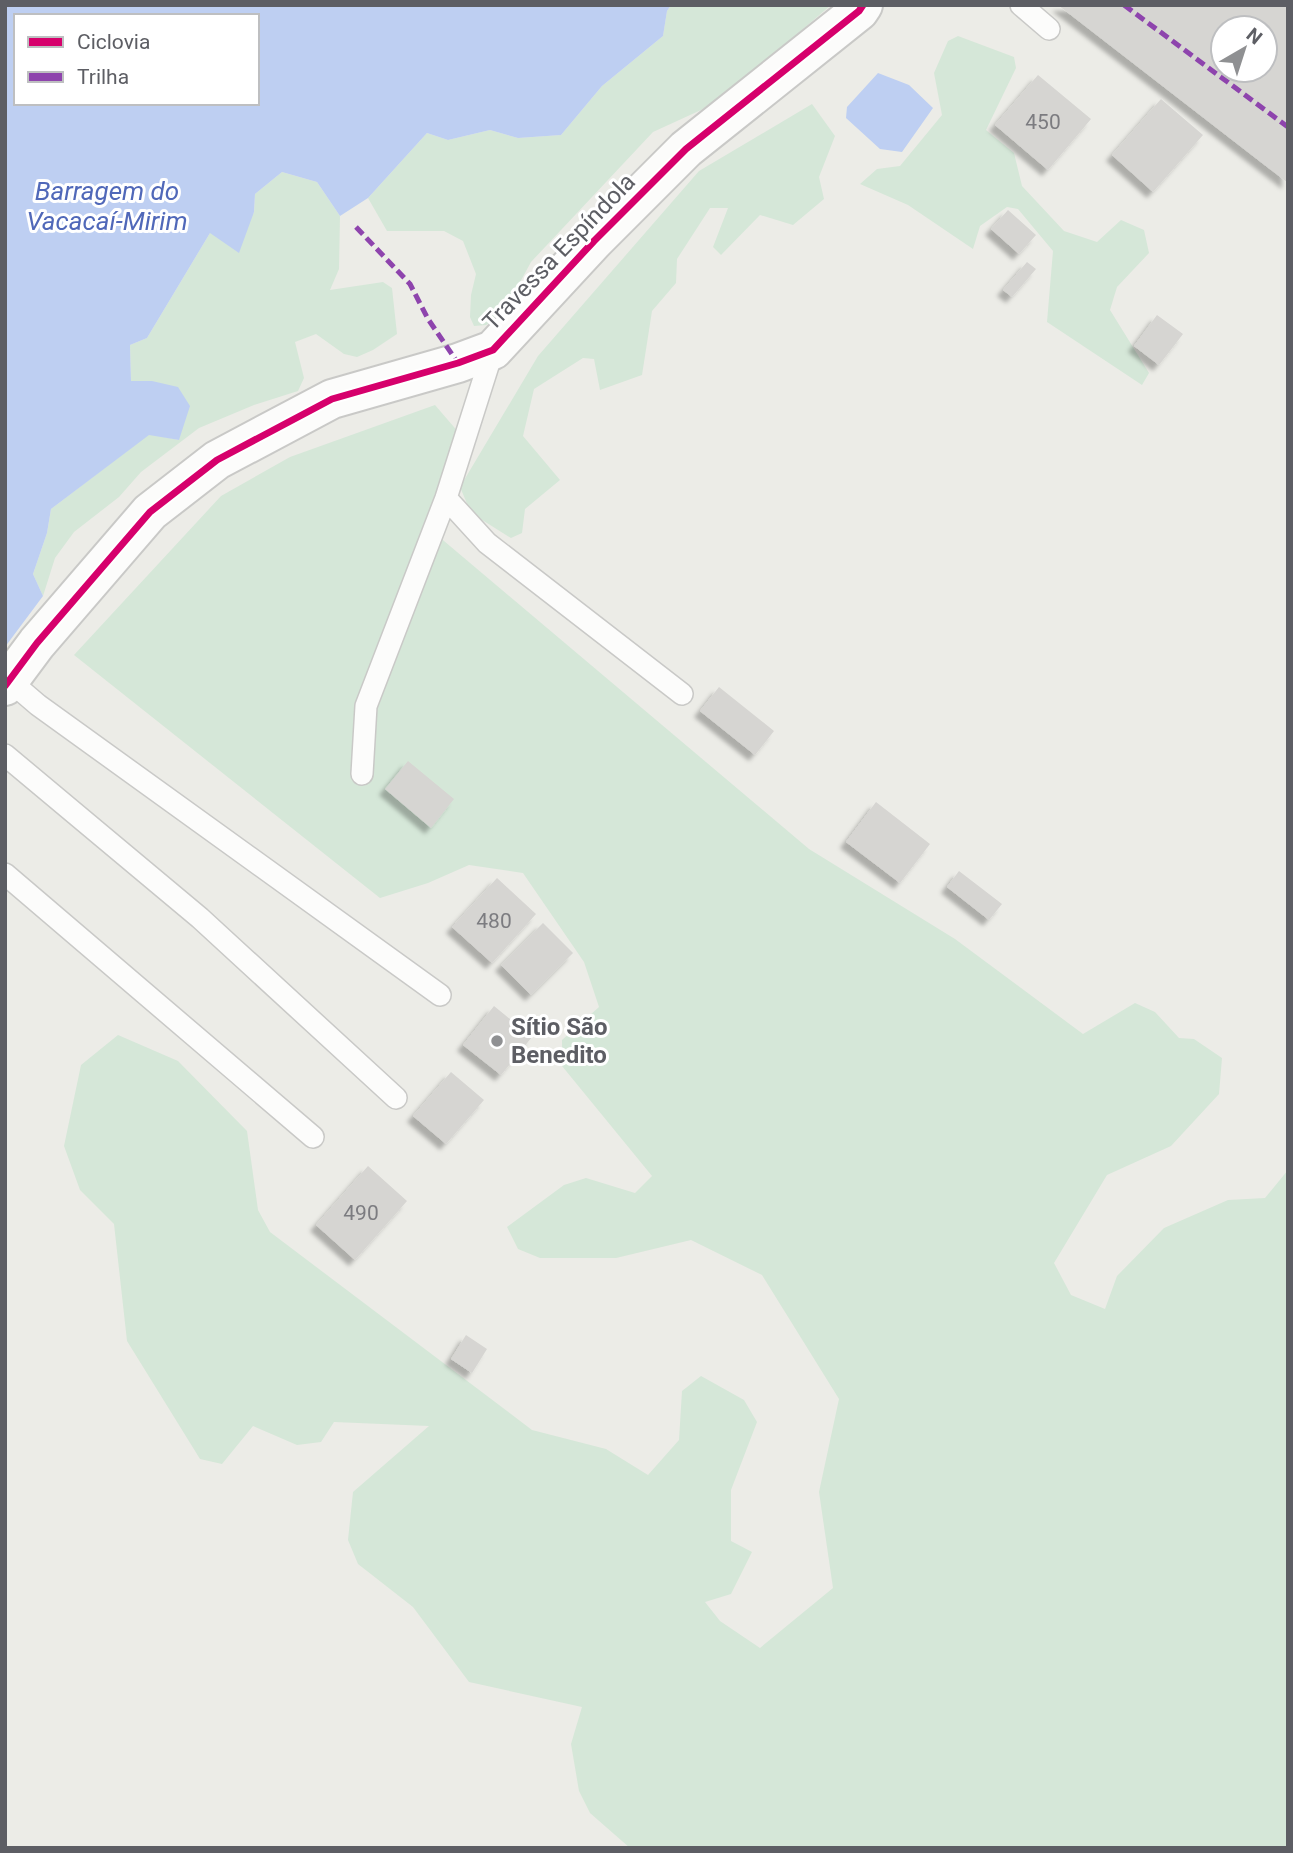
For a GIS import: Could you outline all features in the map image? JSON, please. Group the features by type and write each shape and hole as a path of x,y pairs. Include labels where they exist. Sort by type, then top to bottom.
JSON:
{"street":[{"name":"Travessa Espíndola","path":"7,683 37,643 150,512 217,460 332,399 458,363 493,350 594,241 686,149 859,11 863,5"}],"lane":[{"path":"1021,5 1049,29"},
{"path":"362,774 366,706 446,498 493,350"},
{"path":"446,498 487,543 682,694"},
{"path":"7,683 440,995"},
{"path":"5,755 200,918 396,1098"},
{"path":"5,874 313,1137"}],"green space":[{"path":"671,5 831,5 740,83 701,110 653,132 531,262 501,317 486,325 474,326 470,317 476,274 463,241 444,231 387,231 368,198 427,133 448,140 490,130 518,138 561,135 602,86 663,36 667,11"},
{"path":"958,36 1014,57 1016,68 986,130 1014,153 1022,186 1064,231 1097,242 1121,220 1144,230 1149,253 1117,287 1110,310 1149,373 1142,385 1047,322 1053,251 1018,209 1007,207 980,226 973,249 908,205 860,184 877,169 900,166 942,115 934,73 948,41"},
{"path":"812,104 835,136 819,177 824,199 793,225 760,215 721,255 713,247 728,208 710,208 677,259 676,283 652,311 642,375 600,390 594,359 583,358 534,389 523,436 560,480 525,509 522,533 511,538 471,513 460,487 538,356 699,171"},
{"path":"282,172 317,182 340,216 339,269 330,290 383,282 392,288 397,334 357,357 344,354 316,334 295,342 304,378 298,391 254,405 199,428 141,472 119,497 74,532 55,558 43,596 33,574 47,533 51,509 149,434 179,440 152,381 131,381 130,345 147,338 210,233 254,213 255,194"},
{"path":"435,405 466,441 431,530 809,849 955,939 1083,1034 1135,1003 1155,1012 1179,1038 1194,1039 1222,1058 1219,1094 1171,1146 1107,1175 1054,1263 1071,1295 1105,1309 1117,1276 1164,1228 1228,1200 1265,1198 1288,1170 1288,1848 630,1848 590,1813 579,1791 571,1744 582,1707 469,1682 413,1607 358,1564 348,1540 353,1492 429,1426 334,1422 321,1442 297,1445 253,1426 222,1464 200,1459 127,1341 114,1224 80,1190 64,1146 81,1065 118,1035 178,1061 247,1131 258,1210 270,1232 532,1430 606,1449 648,1475 679,1440 682,1391 701,1376 744,1400 757,1422 731,1490 731,1541 752,1552 731,1594 705,1602 720,1621 760,1648 833,1588 819,1492 839,1399 762,1275 691,1240 616,1258 540,1258 518,1249 507,1227 564,1185 586,1178 635,1193 652,1176 562,1066 562,1040 599,1007 584,962 523,873 469,865 428,883 380,898 74,655 221,496 290,457"}],"water":[{"name":"Barragem do Vacacaí-Mirim","path":"5,5 671,5 667,11 663,36 602,86 561,135 518,138 490,130 448,140 427,133 368,198 340,216 317,182 282,172 255,194 254,212 239,253 210,233 147,338 130,345 131,381 152,381 178,387 190,406 179,440 149,435 51,509 47,533 33,574 43,596 5,647"},
{"path":"878,73 909,85 933,108 902,152 880,149 846,118 847,107"}],"building":[{"path":"1058,5 1288,5 1288,183"},
{"path":"1038,75 1091,119 1048,170 995,125"},
{"path":"1161,99 1203,135 1153,192 1112,155"},
{"path":"1008,210 1036,235 1019,254 991,229"},
{"path":"1027,262 1036,269 1012,297 1003,290"},
{"path":"1157,315 1183,334 1159,365 1134,346"},
{"path":"719,687 774,731 755,755 700,711"},
{"path":"408,761 454,799 431,828 385,789"},
{"path":"876,802 930,844 900,883 846,842"},
{"path":"959,871 1002,904 989,920 947,887"},
{"path":"497,878 536,914 492,963 452,927"},
{"path":"543,923 573,953 531,995 501,965"},
{"name":"Sítio São Benedito","path":"494,1006 532,1037 501,1075 463,1045"},
{"path":"451,1072 484,1100 446,1144 413,1116"},
{"path":"368,1166 407,1201 355,1260 316,1225"},
{"path":"466,1335 487,1349 472,1373 451,1359"}],"marked path":[{"path":"1124,5 1288,127"},
{"path":"356,227 410,284 428,319 458,363"}],"cycle path":[{"path":"5,686 37,643 150,512 217,460 332,399 458,363 493,350 594,241 686,149 859,11 863,5"}],"place":[{"name":"Sítio São Benedito","path":"497,1041"}]}
